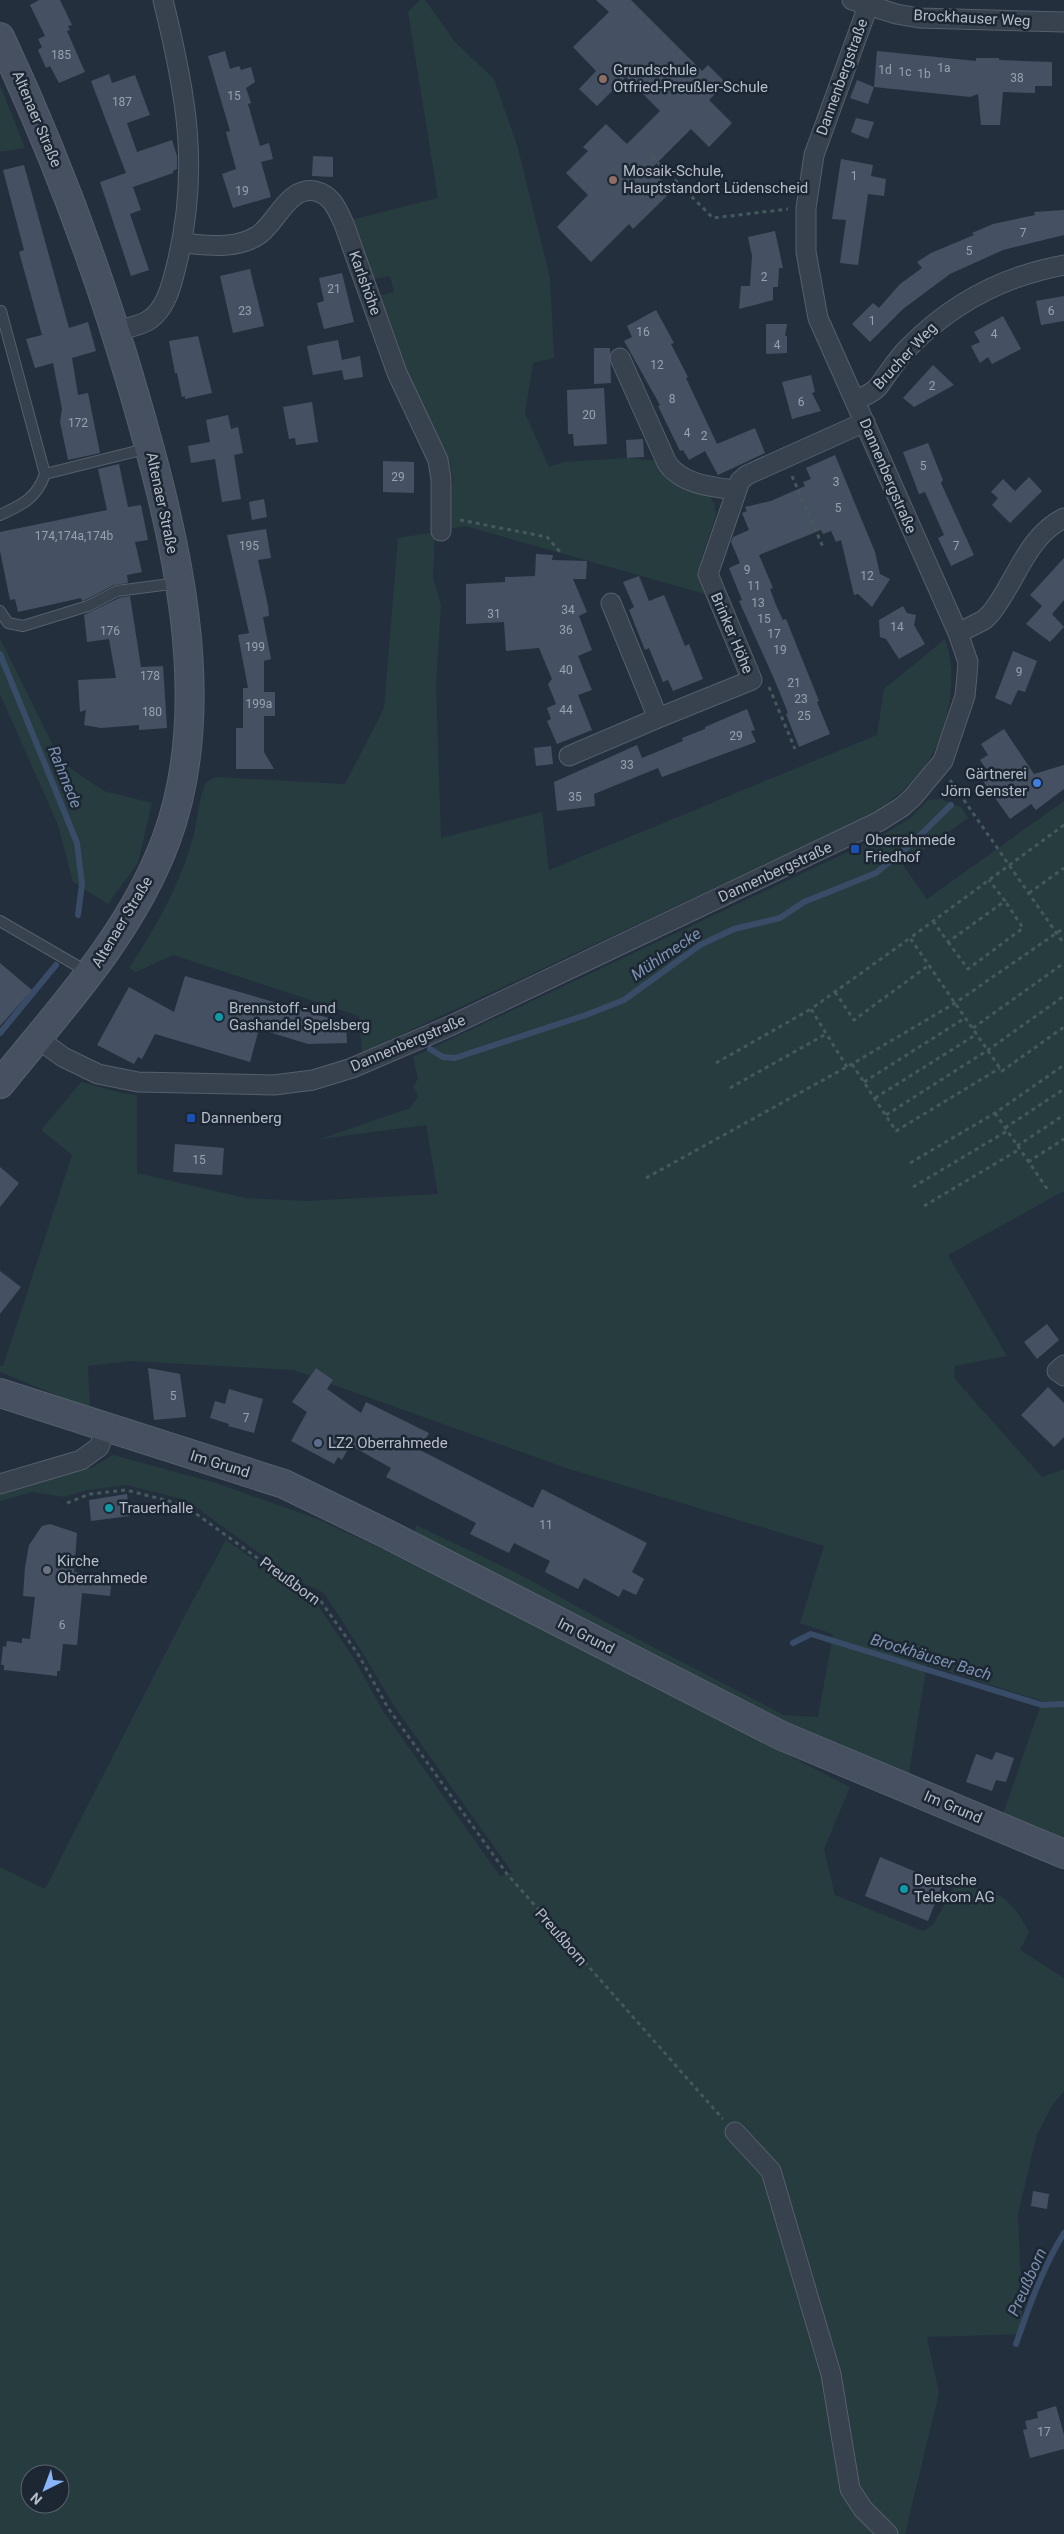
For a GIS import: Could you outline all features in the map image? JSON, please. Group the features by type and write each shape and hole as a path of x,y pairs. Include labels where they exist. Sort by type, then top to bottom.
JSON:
{"main road":[{"name":"Altenaer Straße","path":"0,37 62,179 91,254 116,331 150,448 179,582 187,645 189,683 187,750 178,798 166,840 141,896 91,973 0,1084"},
{"name":"Im Grund","path":"0,1393 106,1429 284,1484 387,1534 782,1736 1064,1854"}],"street":[{"path":"116,331 148,321 156,313 171,286 182,244 189,184 190,154 184,92 163,0"},
{"name":"Brockhauser Weg","path":"860,3 896,14 927,18 1064,22"},
{"name":"Dannenbergstraße","path":"36,1038 63,1058 98,1074 138,1082 274,1085 314,1080 352,1068 452,1025 855,834 902,807 939,766 943,760 965,696 968,662 958,633 818,318 806,252 806,208 814,155 860,3"},
{"name":"Karlshöhe","path":"182,244 219,246 241,243 258,236 291,199 298,195 310,190 326,195 337,209 344,224 397,373 438,460 442,523"},
{"name":"Brucher Weg","path":"855,401 877,388 906,350 937,320 952,310 980,293 1013,278 1064,265"},
{"path":"620,358 673,473 710,486 736,490"},
{"name":"Brinker Höhe","path":"569,756 752,680 708,574 736,490 740,481 747,475 865,422"},
{"path":"958,633 984,620 991,613 1026,554 1041,536 1064,518"},
{"path":"611,603 658,718"},
{"path":"1064,1364 1057,1371 1064,1376"},
{"path":"0,1484 81,1460 99,1447 106,1429"},
{"path":"735,2132 771,2171 831,2374 850,2489 863,2509 888,2534"}],"lane":[{"path":"0,515 30,500 42,486 46,474 1,311"},
{"path":"46,474 150,448"},
{"path":"0,611 8,623 23,626 88,606 117,591 179,582"},
{"name":"Altenaer Straße","path":"0,920 91,973"}],"path":[{"path":"652,157 713,218 806,208"},
{"path":"784,459 823,547"},
{"path":"442,523 547,537 561,552"},
{"path":"752,680 764,675 795,749"},
{"path":"939,766 1064,944"},
{"path":"716,1063 811,1009 1064,825"},
{"path":"1029,893 1064,868"},
{"path":"933,921 968,969 1023,928 989,880"},
{"path":"948,942 1004,901"},
{"path":"646,1178 852,1064 955,1003 1064,928"},
{"path":"910,938 1002,1071 1064,1027"},
{"path":"973,1028 1064,963"},
{"path":"834,992 854,1020 929,965"},
{"path":"886,1115 988,1050 1064,996"},
{"path":"811,1009 847,1066"},
{"path":"864,1082 966,1018"},
{"path":"730,1088 826,1034"},
{"path":"875,1098 977,1034"},
{"path":"852,1064 896,1132 1000,1068"},
{"path":"910,1163 994,1113 1064,1065"},
{"path":"913,1187 1006,1129 1064,1089"},
{"path":"994,1113 1048,1190"},
{"path":"924,1206 1018,1148 1064,1115"},
{"path":"1028,1162 1064,1139"},
{"name":"Preußborn","path":"67,1503 90,1494 126,1490 184,1505 292,1583 320,1600 358,1654 388,1708 507,1874 735,2132"}],"green space":[{"path":"420,0 425,0 455,42 494,79 518,148 550,278 554,358 533,363 525,413 549,467 563,462 627,458 660,461 708,494 714,503 716,515 697,572 705,594 465,526 447,529 453,480 449,460 404,369 378,296 394,292 390,276 372,279 351,220 438,198 408,12"},
{"path":"0,85 1,87 25,148 0,152"},
{"path":"435,532 433,577 441,605 436,686 441,838 542,812 549,870 877,735 884,689 945,639 949,654 951,689 944,726 938,743 930,758 915,778 898,795 871,815 362,1053 359,1016 173,955 136,972 129,968 149,936 175,887 189,852 202,794 207,782 217,777 345,784 384,708 398,538"},
{"path":"0,638 61,762 104,791 152,803 138,863 108,904 73,882 58,825 0,694"},
{"path":"941,799 962,808 968,818 903,865 927,899 1064,801 1064,1191 948,1255 1007,1356 955,1366 954,1378 1042,1477 1064,1469 1064,1842 1002,1817 1042,1701 927,1665 908,1779 810,1738 414,1534 416,1525 515,1572 607,1623 784,1715 818,1717 833,1634 800,1623 824,1546 566,1468 331,1384 333,1380 316,1368 310,1376 293,1370 130,1361 88,1366 90,1409 0,1372 0,1366 3,1366 72,1155 41,1130 81,1082 137,1095 137,1173 246,1198 306,1201 438,1194 426,1125 320,1139 410,1108 418,1097 413,1086 418,1079 413,1057 873,840 909,819 928,800"},
{"path":"113,1455 216,1483 315,1518 435,1573 850,1787 824,1849 835,1895 923,1931 933,1925 954,1887 981,1889 991,1892 1008,1902 1015,1910 1029,1932 1020,1950 1064,1978 1064,2091 1054,2103 1037,2134 1018,2214 1023,2334 927,2337 939,2393 905,2534 0,2534 0,1867 45,1889 185,1615 226,1540 317,1604 353,1657 383,1711 500,1876 512,1872 394,1706 324,1593 295,1579 186,1500 127,1485 87,1490 65,1497 32,1492 0,1501 0,1495 93,1467"}],"building":[{"path":"39,0 60,0 72,25 68,26 70,30 67,31 85,72 59,83 50,66 46,68 38,50 42,47 38,39 45,36 30,5"},
{"path":"596,0 631,0 702,71 708,65 726,83 709,100 732,123 709,147 691,129 651,169 672,191 633,229 629,224 591,262 557,227 588,195 566,173 588,151 583,147 606,124 627,144 660,111 626,77 597,106 579,89 596,71 573,47 609,12"},
{"path":"225,51 230,69 239,66 241,70 251,67 255,82 246,88 251,103 248,104 260,146 269,143 273,159 261,162 271,197 233,208 222,174 236,169 226,132 230,131 208,56"},
{"path":"877,51 976,61 976,58 999,58 999,60 1052,62 1052,86 1035,86 1035,93 1003,92 1000,125 981,125 978,94 970,97 874,87"},
{"path":"109,74 112,83 135,75 150,115 127,123 137,152 172,140 177,156 177,169 173,173 133,187 141,210 130,214 149,270 131,276 100,182 126,173 91,81"},
{"path":"857,80 874,87 868,104 850,98"},
{"path":"856,118 874,122 868,139 851,132"},
{"path":"313,156 333,157 333,177 312,176"},
{"path":"841,159 873,165 871,176 886,179 884,196 868,194 858,265 840,263 846,220 832,219"},
{"path":"24,165 69,328 88,322 96,351 72,358 78,395 88,393 100,453 68,460 60,422 62,409 53,363 35,368 26,339 42,335 19,252 24,250 3,170"},
{"path":"1064,210 1064,235 1003,250 950,274 903,309 870,342 852,324 873,303 879,308 900,284 922,268 917,262 931,253 974,235 972,233 993,224 1035,215 1034,212"},
{"path":"775,231 783,268 779,268 778,287 773,287 773,300 739,309 741,286 750,286 752,256 748,237"},
{"path":"250,269 264,326 233,333 220,276"},
{"path":"342,273 354,322 324,329 317,303 324,301 319,278"},
{"path":"1064,296 1064,321 1041,325 1036,301"},
{"path":"656,310 674,343 671,344 688,377 686,378 717,444 755,428 765,453 718,475 705,451 689,460 683,450 680,451 658,406 660,405 624,341 632,337 627,326"},
{"path":"1003,316 1021,349 992,364 988,357 980,363 971,346 980,342 974,332"},
{"path":"766,324 787,324 785,336 787,336 787,353 766,354"},
{"path":"198,336 212,393 185,399 185,396 182,397 177,373 175,373 169,341"},
{"path":"338,340 342,360 360,356 363,377 344,380 342,370 313,375 307,346"},
{"path":"594,348 610,348 611,383 594,384"},
{"path":"933,365 954,385 914,407 903,398"},
{"path":"811,375 815,392 812,393 821,411 792,419 782,382"},
{"path":"604,388 607,444 574,446 573,434 568,434 567,390"},
{"path":"312,402 318,442 296,445 295,438 289,439 283,407"},
{"path":"228,415 231,429 238,427 243,453 234,455 241,499 222,502 215,459 191,463 188,446 210,442 206,420"},
{"path":"643,439 644,457 627,458 626,440"},
{"path":"928,443 943,480 941,483 974,555 951,566 938,538 944,535 925,492 919,494 903,452"},
{"path":"835,455 875,552 880,574 890,579 872,607 858,594 854,595 841,540 836,542 831,531 823,534 821,530 759,555 773,588 770,589 776,605 783,620 786,619 819,701 817,702 830,734 799,747 775,681 739,601 742,600 729,568 740,563 731,542 733,537 749,530 742,513 747,511 745,507 771,501 805,486 803,482 811,479 806,468"},
{"path":"383,461 414,462 414,493 383,492"},
{"path":"119,464 128,507 141,505 148,540 135,542 142,572 127,575 128,583 114,585 82,601 81,598 18,612 15,599 10,600 0,551 0,532 107,510 98,469"},
{"path":"1029,477 1042,491 1010,523 992,505 998,498 991,492 1003,479 1015,491"},
{"path":"264,499 267,517 252,520 249,502"},
{"path":"266,529 271,558 258,560 268,606 269,616 263,617 271,659 264,661 264,692 275,692 275,716 264,716 264,752 274,769 236,769 236,728 243,728 243,688 248,688 238,635 249,633 227,535"},
{"path":"536,554 553,555 552,560 587,561 586,579 573,579 587,612 579,616 592,650 578,656 592,690 578,695 592,730 557,744 547,721 551,719 547,708 556,704 548,684 552,679 539,648 506,651 504,622 466,624 466,584 505,582 505,577 535,576"},
{"path":"1064,558 1064,600 1052,614 1064,627 1050,642 1026,624 1042,606 1030,595"},
{"path":"639,576 649,601 664,595 685,646 689,644 703,679 673,691 668,680 663,682 649,648 645,650 629,610 634,607 623,582"},
{"path":"130,596 141,667 163,666 167,728 139,730 139,725 101,728 84,725 86,710 80,712 78,680 116,678 109,639 87,642 84,615 119,598"},
{"path":"903,606 907,613 916,615 914,625 925,644 899,659 886,639 880,637 879,620"},
{"path":"1013,651 1037,661 1025,692 1018,690 1011,705 995,698"},
{"path":"747,709 755,730 751,731 756,742 662,777 658,768 594,794 595,806 557,811 554,782 637,745 642,758 683,741 682,738"},
{"path":"1004,729 1034,774 1064,765 1064,789 1036,810 1031,804 1010,819 983,781 991,776 980,760 988,755 981,744"},
{"path":"551,746 553,764 536,766 534,748"},
{"path":"0,963 32,990 0,1026"},
{"name":"Brennstoff - und Gashandel Spelsberg","path":"185,976 346,1023 347,1043 308,1044 259,1029 250,1062 155,1034 142,1059 138,1057 134,1064 97,1045 129,987 174,1012"},
{"path":"175,1144 224,1148 222,1175 173,1172"},
{"path":"0,1167 19,1183 0,1207"},
{"path":"0,1271 21,1287 0,1314"},
{"path":"1047,1324 1059,1340 1037,1359 1024,1342"},
{"path":"148,1368 180,1374 186,1417 154,1420"},
{"path":"316,1368 333,1380 327,1389 361,1413 366,1402 429,1433 420,1450 533,1508 542,1489 647,1543 632,1572 644,1579 636,1595 623,1589 619,1597 584,1578 578,1589 545,1572 550,1561 514,1543 509,1553 470,1534 476,1523 386,1477 391,1468 350,1445 342,1460 338,1457 334,1464 291,1441 307,1412 292,1402"},
{"path":"1048,1387 1064,1403 1064,1437 1054,1447 1021,1415"},
{"path":"229,1389 263,1399 254,1433 228,1426 229,1424 210,1418 215,1401 225,1404"},
{"name":"Trauerhalle","path":"127,1494 130,1516 91,1521 89,1500"},
{"path":"50,1524 77,1533 74,1572 112,1577 110,1596 82,1593 77,1645 63,1644 60,1671 57,1671 57,1676 4,1670 4,1665 1,1665 3,1646 6,1647 7,1641 22,1643 22,1638 30,1639 35,1597 23,1596 25,1567 29,1545 42,1526"},
{"path":"996,1752 1014,1758 1006,1782 996,1780 992,1791 966,1782 976,1754 992,1760"},
{"name":"Deutsche Telekom AG","path":"880,1857 943,1883 928,1921 865,1896"},
{"path":"1033,2191 1049,2194 1047,2209 1031,2206"},
{"path":"1056,2406 1064,2435 1064,2449 1030,2458 1023,2430 1027,2429 1025,2421 1038,2418 1037,2412"}],"waterway":[{"name":"Rahmede","path":"0,654 77,843 82,884 78,915"},
{"name":"Mühlmecke","path":"430,1049 443,1057 455,1058 586,1015 624,1000 700,945 734,929 780,918 804,902 876,873 909,846 951,805"},
{"name":"Rahmede","path":"0,1033 56,965"},
{"name":"Brockhäuser Bach","path":"793,1643 811,1634 1042,1705 1064,1704"},
{"name":"Preußborn","path":"1016,2344 1043,2273 1064,2233"}],"place":[{"name":"Grundschule Otfried-Preußler-Schule","path":"603,79"},
{"name":"Mosaik-Schule, Hauptstandort Lüdenscheid","path":"613,180"},
{"name":"Gärtnerei Jörn Genster","path":"1037,783"},
{"name":"Oberrahmede Friedhof","path":"855,849"},
{"name":"Brennstoff - und Gashandel Spelsberg","path":"219,1017"},
{"name":"Dannenberg","path":"191,1118"},
{"name":"LZ2 Oberrahmede","path":"318,1443"},
{"name":"Trauerhalle","path":"109,1508"},
{"name":"Kirche Oberrahmede","path":"47,1570"},
{"name":"Deutsche Telekom AG","path":"904,1889"}]}
